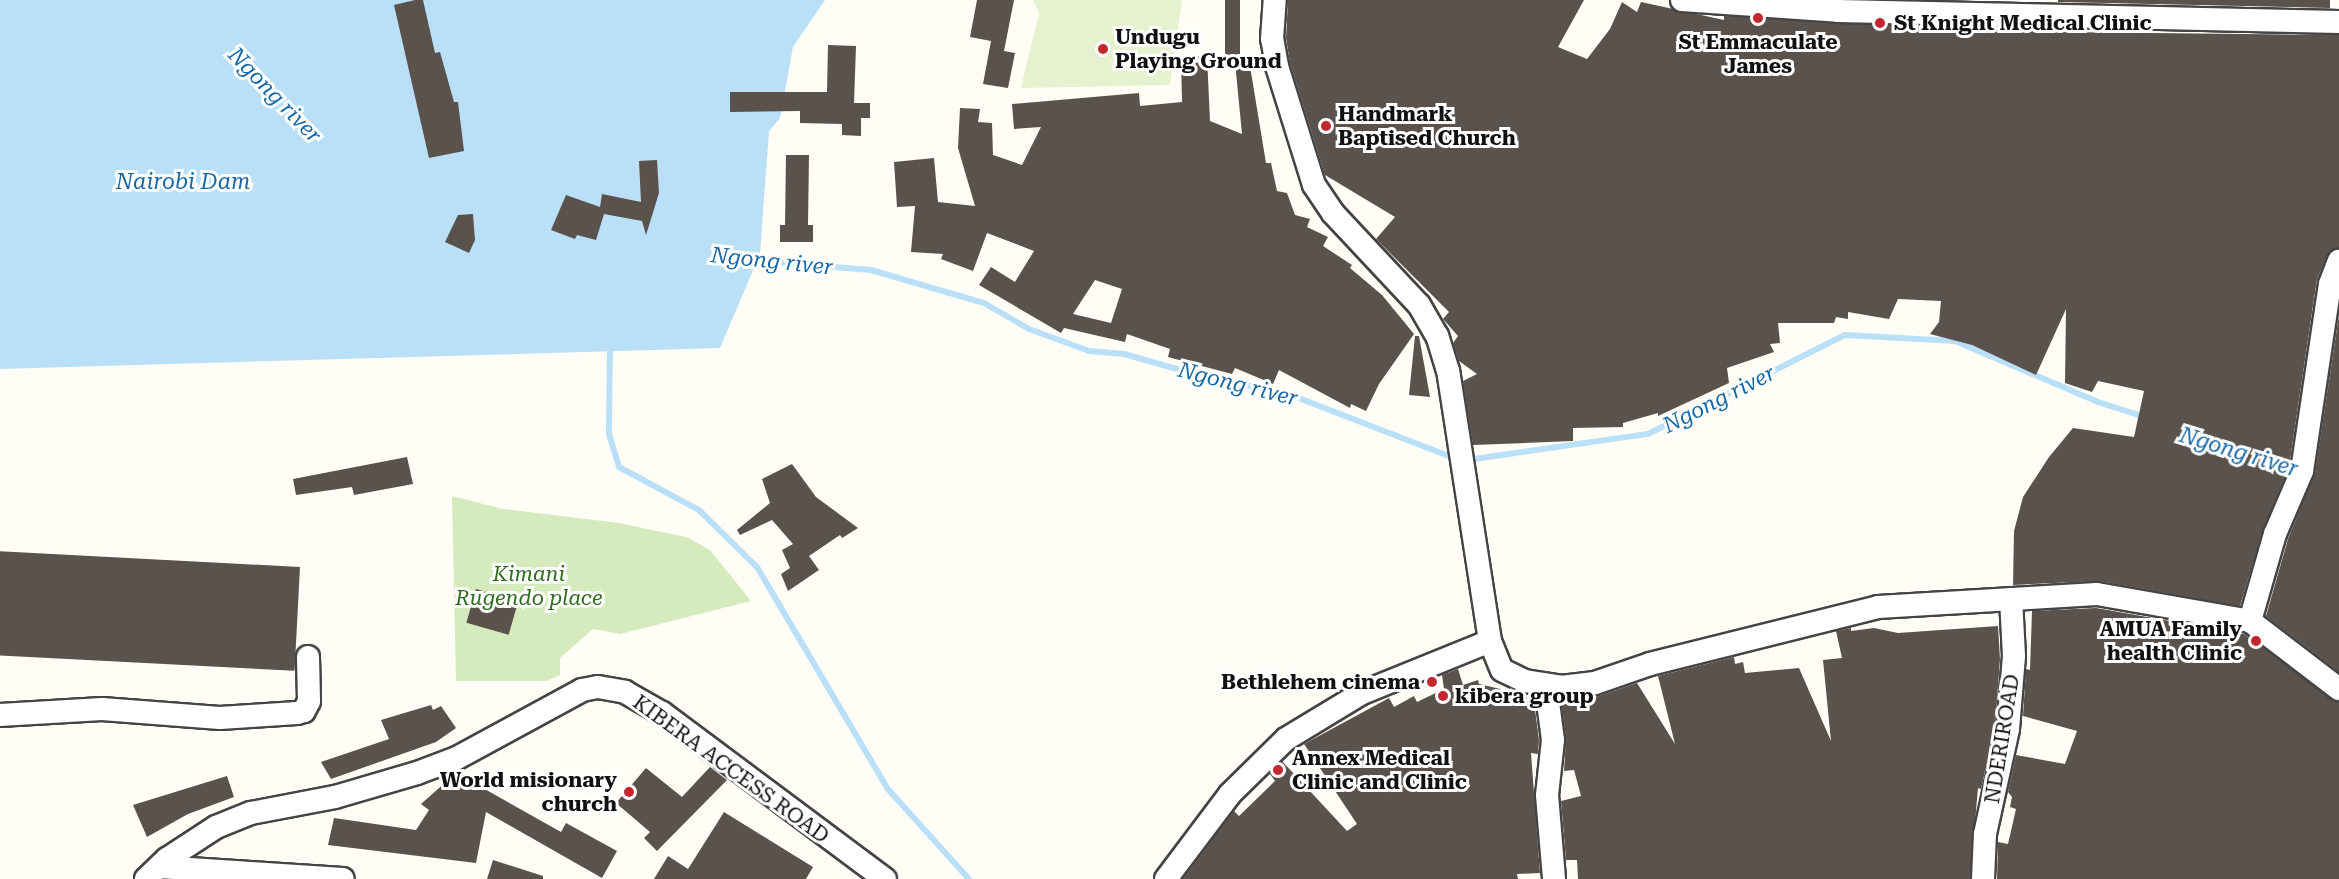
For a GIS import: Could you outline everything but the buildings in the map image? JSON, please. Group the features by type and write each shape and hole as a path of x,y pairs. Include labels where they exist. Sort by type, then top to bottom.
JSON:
{"street":[{"path":"1275,0 1272,39 1277,66 1311,177 1333,213 1419,305 1437,336 1448,371 1458,452 1490,641 1501,669 1546,687 1595,682 1650,664 1878,607 2097,594 2250,621 2339,689"},
{"path":"1682,0 1838,11 2339,22"},
{"path":"2250,621 2275,534 2302,471 2331,284 2339,261"},
{"name":"NDERIROAD","path":"1983,879 1985,834 2008,729 2014,656 2011,599"},
{"path":"1166,879 1230,794 1286,739 1362,693 1490,641"},
{"path":"0,715 102,709 220,718 297,713 304,711 309,701 308,657"},
{"name":"KIBERA ACCESS ROAD","path":"152,873 216,827 251,813 335,797 417,773 457,758 582,690 597,687 625,692 662,713 885,879"},
{"path":"1546,687 1553,740 1547,795 1554,879"},
{"path":"152,873 343,879"}],"green space":[{"name":"Undugu Playing Ground","path":"1033,0 1182,0 1170,85 1021,88 1039,13"},
{"name":"Kimani Rugendo place","path":"452,496 503,509 619,523 686,537 710,550 751,601 620,634 593,629 560,658 560,675 547,681 456,681"}],"water":[{"name":"Nairobi Dam","path":"0,0 825,0 793,47 780,118 769,131 760,254 720,348 0,369"}],"waterway":[{"name":"Ngong river","path":"750,260 871,270 984,303 1029,329 1089,351 1124,354 1216,380 1283,392 1457,459"},
{"name":"Ngong river","path":"1467,460 1648,434 1845,335 1955,341 2098,402 2145,417"},
{"path":"610,346 609,434 619,467 699,510 757,567 887,788 969,879"}],"place":[{"name":"St Emmaculate James","path":"1758,18"},
{"name":"St Knight Medical Clinic","path":"1880,23"},
{"name":"Undugu Playing Ground","path":"1103,49"},
{"name":"Handmark Baptised Church","path":"1326,126"},
{"name":"AMUA Family health Clinic","path":"2256,641"},
{"name":"Bethlehem cinema","path":"1432,682"},
{"name":"kibera group","path":"1443,696"},
{"name":"Annex Medical Clinic and Clinic","path":"1278,770"},
{"name":"World misionary church","path":"629,792"}]}
